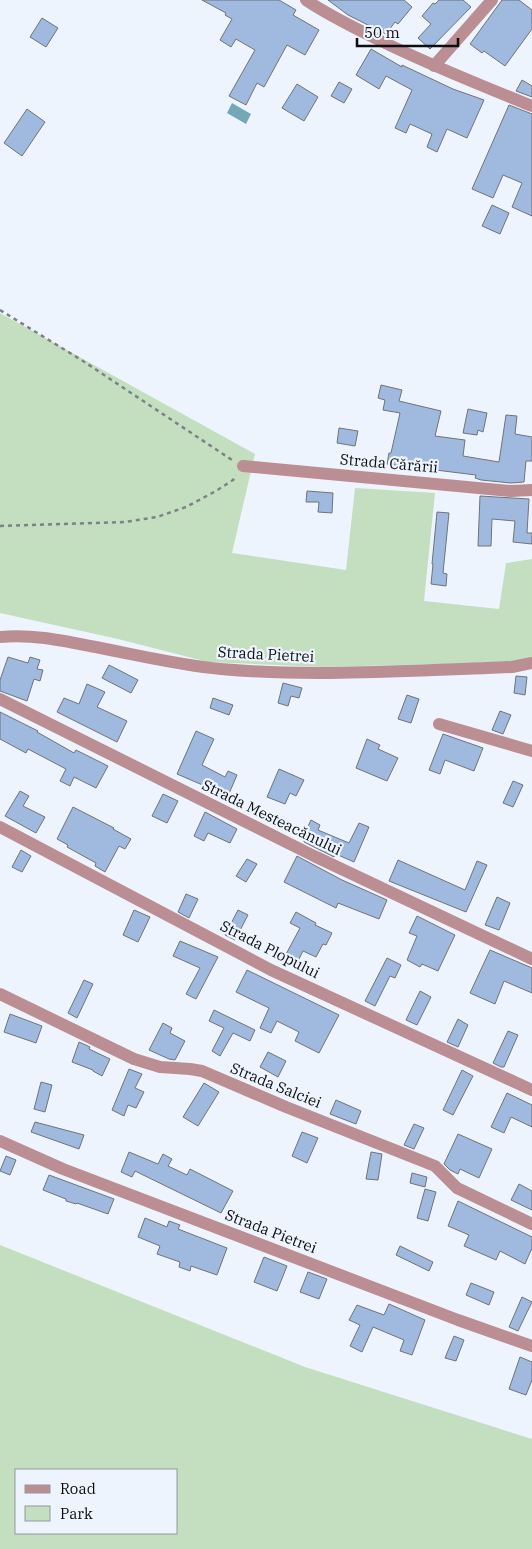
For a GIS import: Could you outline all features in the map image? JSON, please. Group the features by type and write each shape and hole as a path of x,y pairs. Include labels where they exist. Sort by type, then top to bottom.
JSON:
{"street":[{"path":"306,0 344,23 434,66 532,106"},
{"path":"434,66 492,0"},
{"name":"Strada Cărării","path":"243,466 512,491 532,490"},
{"name":"Strada Pietrei","path":"0,637 16,635 48,638 197,666 251,671 317,673 512,667 532,663"},
{"name":"Strada Mesteacănului","path":"0,699 314,856 532,958"},
{"path":"438,724 532,751"},
{"name":"Strada Plopului","path":"0,827 271,970 532,1090"},
{"name":"Strada Salciei","path":"0,994 134,1059 160,1067 202,1071 286,1107 435,1166 457,1188 532,1224"},
{"name":"Strada Pietrei","path":"0,1141 63,1169 458,1320 532,1346"}],"path":[{"path":"0,310 83,361 243,466 233,480 216,492 186,507 157,518 125,522 0,526"}],"green space":[{"path":"0,313 255,454 232,553 346,570 355,488 435,493 424,601 499,609 506,563 532,559 532,657 518,662 323,667 208,662 118,639 0,613"},
{"path":"0,1245 305,1367 532,1439 532,1549 0,1549"}],"water":[{"path":"232,103 251,114 246,124 227,113"}],"building":[{"path":"202,0 279,0 296,10 293,15 319,30 305,55 287,45 264,87 257,83 246,105 229,96 255,50 236,39 231,47 220,40 232,19 225,15 226,13"},
{"path":"328,0 404,0 412,7 398,24 395,22 386,34 348,15"},
{"path":"439,0 463,0 471,7 430,49 418,38 431,24 422,16 433,3 435,4"},
{"path":"502,0 519,0 532,10 532,29 505,66 484,51 482,53 470,44"},
{"path":"42,18 58,28 46,47 30,37"},
{"path":"371,49 402,67 402,65 453,89 484,100 467,138 447,129 437,152 427,147 432,134 410,124 406,133 395,128 412,90 386,76 379,89 356,75"},
{"path":"522,80 532,86 532,97 516,91"},
{"path":"339,82 352,89 344,103 331,96"},
{"path":"297,84 318,97 304,121 282,108"},
{"path":"509,105 532,114 532,216 512,207 522,183 503,175 493,198 472,189"},
{"path":"27,109 45,122 22,156 4,143"},
{"path":"492,205 509,213 500,234 482,226"},
{"path":"381,385 402,390 399,401 441,411 435,436 465,440 463,456 499,462 506,415 517,416 515,434 532,437 532,461 526,461 524,482 511,483 481,480 475,478 476,475 387,464 400,413 383,410 385,400 378,398"},
{"path":"468,409 487,413 483,432 478,430 477,435 463,433"},
{"path":"339,428 358,431 355,446 337,443"},
{"path":"307,491 333,493 332,513 318,512 319,502 306,502"},
{"path":"480,496 529,499 527,533 532,533 532,544 513,542 515,521 492,519 491,546 478,546"},
{"path":"437,512 449,513 443,573 447,574 446,586 431,584"},
{"path":"8,657 28,663 30,657 40,660 37,669 43,670 40,681 34,679 27,701 0,691 0,680"},
{"path":"109,665 138,680 131,693 102,678"},
{"path":"516,676 527,677 525,695 514,693"},
{"path":"283,683 302,688 299,698 291,696 288,706 278,703"},
{"path":"87,684 105,692 97,707 127,721 117,742 57,712 64,698 79,704"},
{"path":"407,695 419,699 411,723 398,719"},
{"path":"213,698 233,705 229,715 210,708"},
{"path":"500,711 511,715 503,734 492,730"},
{"path":"0,712 38,731 74,753 76,750 108,766 96,788 74,777 70,786 60,781 66,769 28,749 26,753 0,739"},
{"path":"196,731 214,739 202,765 225,777 228,771 237,775 228,796 177,774"},
{"path":"443,734 483,748 474,771 445,760 440,774 429,770"},
{"path":"367,739 380,745 378,749 398,758 387,781 356,768"},
{"path":"279,769 304,780 296,796 290,793 285,804 267,797"},
{"path":"513,781 523,785 513,807 503,803"},
{"path":"20,791 29,796 23,806 45,817 36,833 5,816"},
{"path":"163,794 178,801 167,823 152,816"},
{"path":"73,807 131,839 125,849 119,846 105,872 95,866 96,863 67,847 68,845 57,839"},
{"path":"205,812 237,829 230,843 208,833 204,841 194,836"},
{"path":"311,820 320,825 318,830 349,843 359,823 369,827 354,862 336,854 334,857 304,842 302,839"},
{"path":"21,850 31,856 22,872 12,867"},
{"path":"297,856 342,880 387,900 379,919 338,903 336,908 284,882"},
{"path":"247,859 257,864 246,882 236,876"},
{"path":"398,860 465,890 477,861 487,865 466,912 389,881"},
{"path":"186,894 198,899 189,918 178,912"},
{"path":"497,897 510,903 499,930 485,925"},
{"path":"134,910 150,917 138,942 123,935"},
{"path":"238,910 248,915 235,940 225,935"},
{"path":"296,912 316,923 315,925 332,933 326,945 323,944 316,957 303,951 297,963 285,956 300,928 290,923"},
{"path":"417,916 455,935 438,971 422,964 420,967 407,960 417,936 409,933"},
{"path":"180,941 218,957 196,999 186,994 200,968 173,956"},
{"path":"490,950 532,968 532,993 504,981 495,1004 470,993"},
{"path":"387,958 401,965 395,978 390,976 375,1006 365,1001"},
{"path":"247,970 339,1015 319,1053 295,1041 299,1032 277,1021 271,1033 260,1028 269,1008 236,992"},
{"path":"84,980 93,984 77,1018 68,1013"},
{"path":"420,991 431,997 417,1025 406,1020"},
{"path":"214,1010 255,1030 250,1041 233,1033 220,1056 212,1051 224,1028 209,1021"},
{"path":"10,1014 42,1026 36,1043 4,1032"},
{"path":"458,1019 468,1025 458,1047 447,1042"},
{"path":"163,1023 172,1028 170,1033 185,1041 175,1060 149,1050"},
{"path":"508,1031 518,1035 504,1067 501,1067 493,1063"},
{"path":"79,1042 110,1059 102,1076 93,1070 72,1062"},
{"path":"268,1052 286,1061 278,1077 260,1067"},
{"path":"129,1069 142,1074 135,1088 144,1092 136,1108 128,1105 124,1116 112,1110"},
{"path":"462,1070 473,1076 453,1115 443,1110"},
{"path":"41,1082 52,1085 45,1112 34,1109"},
{"path":"204,1083 219,1092 198,1126 183,1117"},
{"path":"507,1093 532,1105 532,1127 511,1117 504,1133 491,1127"},
{"path":"336,1100 361,1111 356,1124 330,1114"},
{"path":"35,1122 84,1135 79,1149 31,1132"},
{"path":"414,1124 424,1128 414,1149 404,1145"},
{"path":"302,1132 318,1138 307,1163 292,1156"},
{"path":"458,1134 492,1149 479,1178 460,1169 458,1174 444,1164"},
{"path":"129,1152 158,1164 163,1154 172,1159 168,1166 187,1175 190,1169 233,1191 221,1213 135,1171 132,1177 121,1172"},
{"path":"371,1152 382,1154 378,1180 366,1179"},
{"path":"6,1156 16,1160 10,1175 0,1171"},
{"path":"412,1173 427,1177 425,1187 410,1183"},
{"path":"49,1175 114,1199 108,1214 66,1201 66,1199 43,1190"},
{"path":"519,1184 532,1191 532,1210 511,1200"},
{"path":"425,1189 436,1192 428,1221 417,1218"},
{"path":"458,1201 532,1237 532,1248 525,1264 500,1251 496,1260 464,1246 469,1235 448,1226"},
{"path":"145,1218 167,1227 169,1221 180,1225 178,1229 227,1248 217,1275 191,1266 190,1271 179,1267 180,1262 157,1254 160,1246 138,1237"},
{"path":"400,1246 433,1262 429,1271 396,1255"},
{"path":"264,1257 287,1266 277,1291 254,1282"},
{"path":"308,1272 327,1279 319,1299 300,1292"},
{"path":"471,1283 494,1292 489,1305 466,1295"},
{"path":"522,1297 532,1302 518,1331 509,1327"},
{"path":"389,1304 425,1320 412,1355 400,1351 404,1340 373,1327 362,1352 350,1346 360,1325 349,1320 357,1305 384,1315"},
{"path":"454,1336 464,1340 456,1361 445,1358"},
{"path":"520,1357 532,1362 532,1380 526,1395 509,1389"}]}
